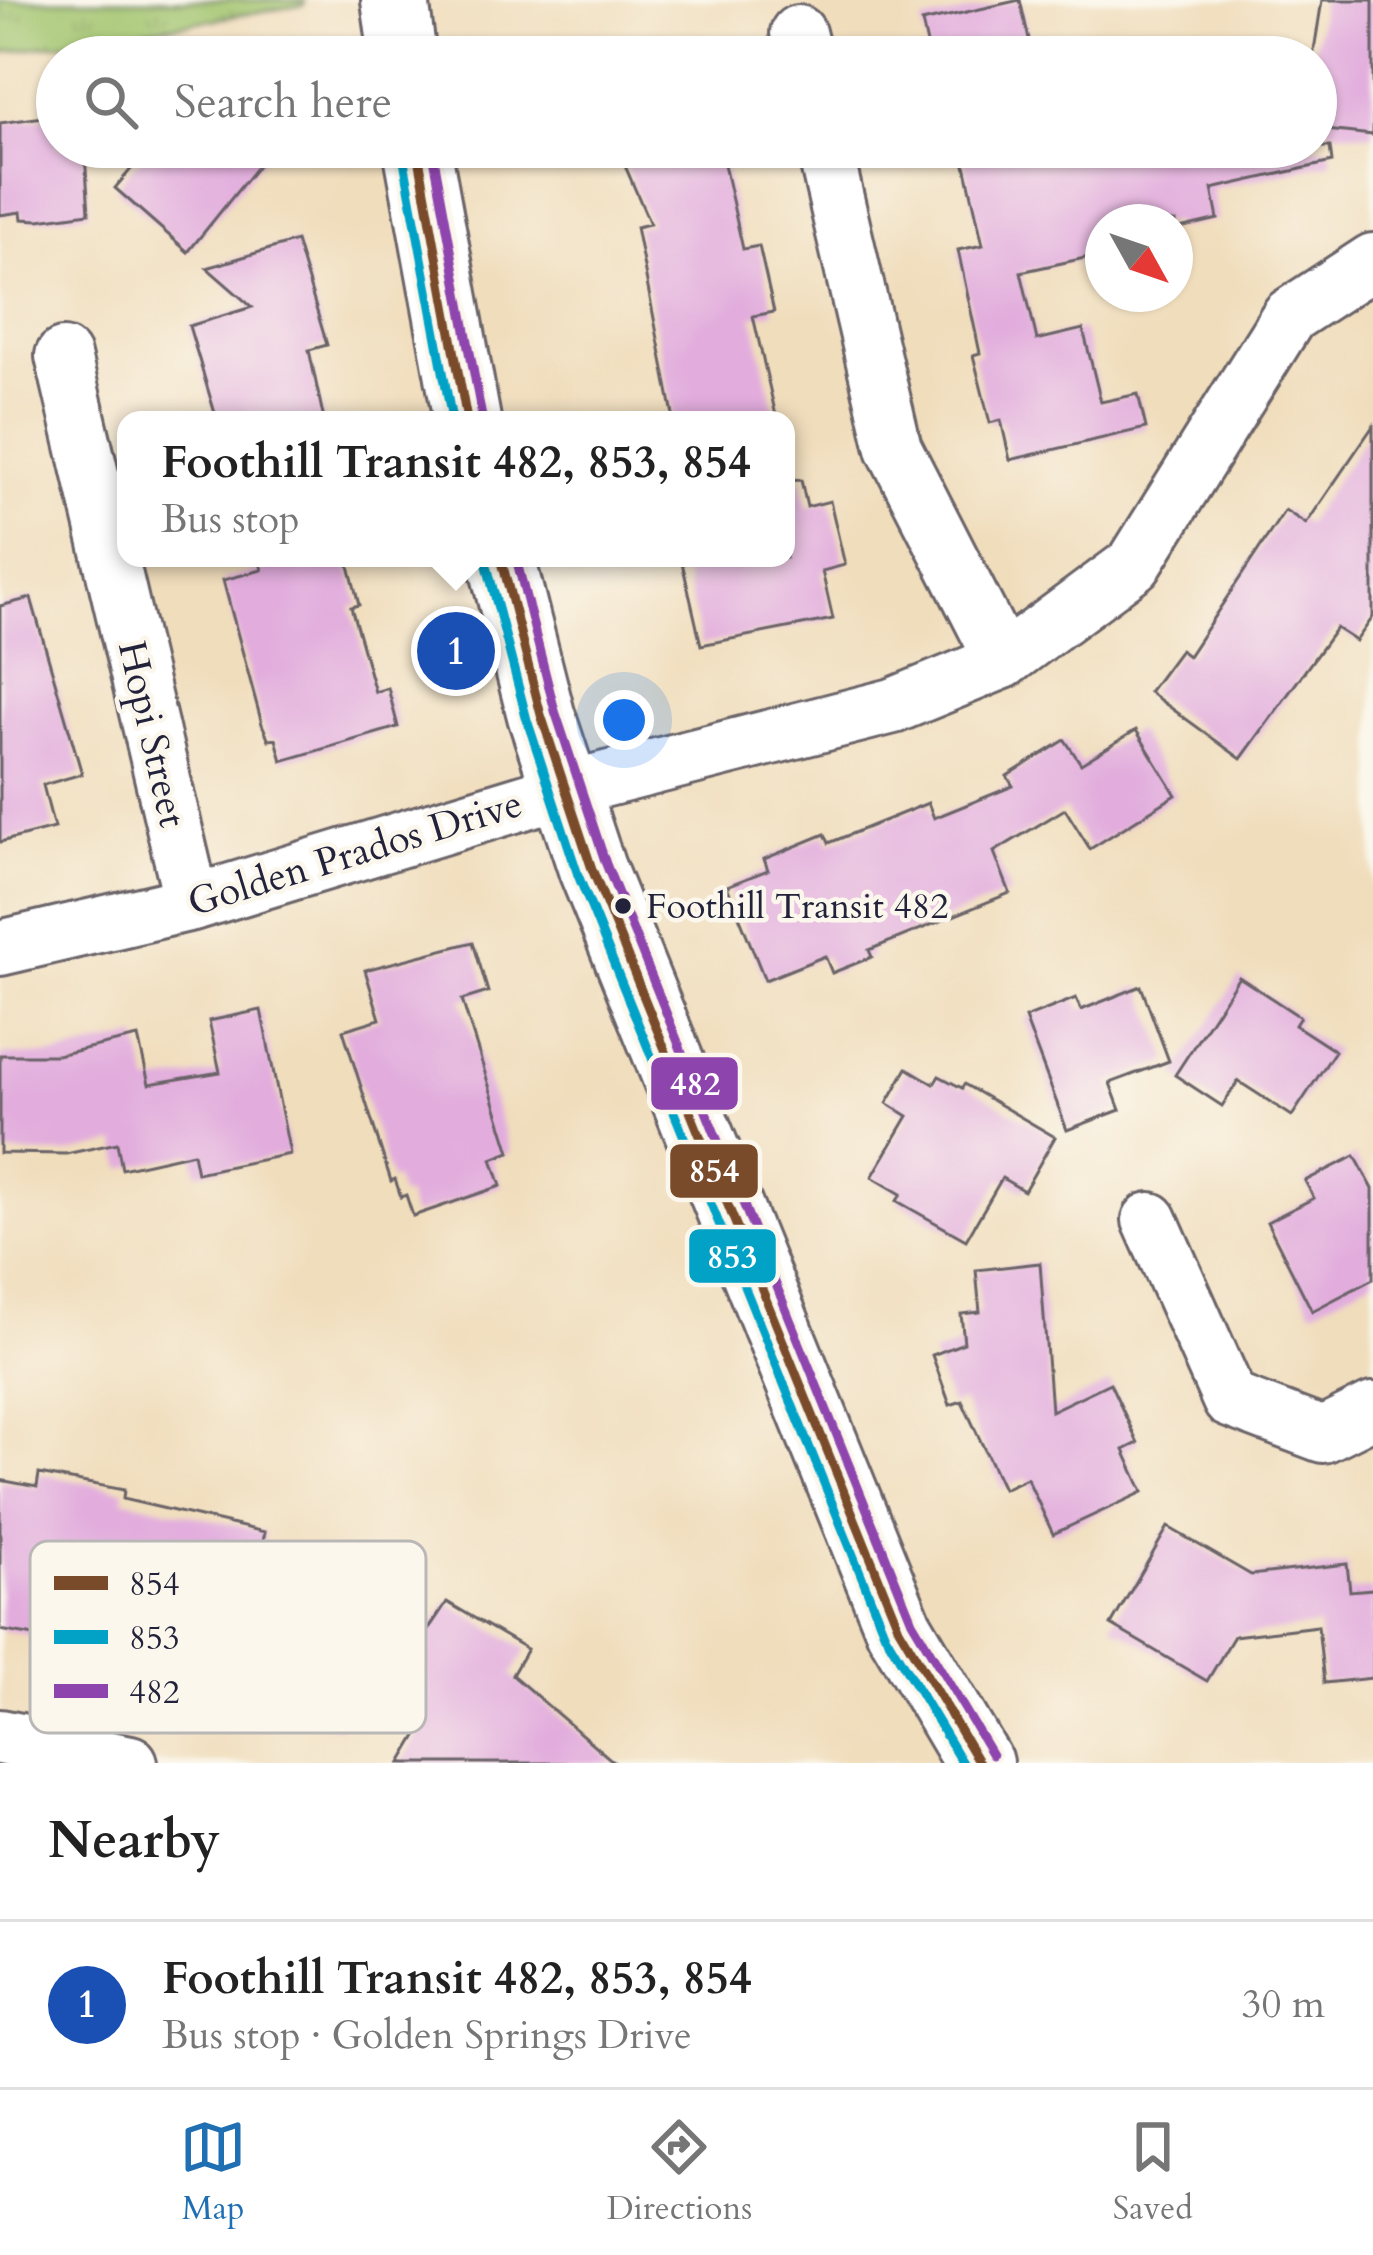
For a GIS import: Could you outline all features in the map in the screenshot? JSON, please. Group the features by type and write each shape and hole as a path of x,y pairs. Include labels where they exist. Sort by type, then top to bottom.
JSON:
{"main road":[{"path":"395,0 400,36"},
{"path":"421,168 465,411"},
{"path":"503,567 563,790 899,1628 979,1763"}],"street":[{"path":"829,168 894,448 1004,662"},
{"name":"Golden Prados Drive","path":"0,948 192,903 563,790 892,706 1004,662 1134,564 1289,316 1373,261"},
{"name":"Hopi Street","path":"63,356 192,903"},
{"path":"1150,1220 1230,1400 1323,1435 1373,1410"},
{"path":"0,1737 121,1762"}],"green space":[{"path":"0,0 304,0 304,5 108,36 36,36 36,47 0,53"}],"building":[{"path":"1020,0 1028,36 925,36 922,22"},
{"path":"1322,0 1373,0 1373,135 1337,131 1337,36 1316,36"},
{"path":"36,118 36,168 86,168 89,213 39,220 22,219 21,212 0,215 0,123"},
{"path":"132,168 256,168 188,252 115,188"},
{"path":"626,168 725,168 743,249 759,246 774,312 753,316 775,411 672,411 636,227 650,224"},
{"path":"966,168 1305,168 1212,189 1218,219 1193,225 1193,204 1085,204 1085,258 1021,272 1037,340 1083,329 1101,402 1138,394 1146,428 1010,460 1001,420 990,423 973,355 980,353 958,250 983,245"},
{"path":"296,241 327,345 309,350 322,411 214,411 189,326 252,307 207,268"},
{"path":"1373,426 1373,617 1356,641 1336,628 1241,759 1149,692 1180,650 1188,656 1285,510 1306,524"},
{"path":"795,480 801,480 807,507 830,501 845,565 822,571 833,619 701,645 683,567 795,567"},
{"path":"349,567 359,605 351,607 375,692 388,688 398,727 282,761 276,739 269,740 262,724 223,580 262,570"},
{"path":"31,598 82,774 43,785 54,828 0,842 0,606"},
{"path":"1136,730 1176,795 1090,849 1065,809 994,852 1010,893 869,950 872,957 832,973 825,956 765,980 727,886 768,870 764,859 825,834 829,843 928,803 934,818 1013,786 1007,776 1065,740 1081,764"},
{"path":"473,942 488,992 462,1000 510,1152 492,1159 501,1186 413,1216 406,1195 401,1197 395,1179 391,1181 343,1030 380,1019 365,970"},
{"path":"1239,977 1300,1017 1295,1025 1335,1051 1292,1116 1238,1081 1222,1106 1175,1075"},
{"path":"1141,986 1169,1061 1110,1083 1120,1110 1067,1130 1025,1018 1076,998 1081,1010"},
{"path":"261,1010 290,1154 197,1173 193,1153 122,1169 117,1143 66,1154 0,1153 0,1055 57,1055 138,1037 149,1084 220,1072 209,1021"},
{"path":"907,1068 934,1084 939,1076 962,1088 964,1084 1055,1137 1024,1191 1002,1178 966,1240 897,1201 901,1194 872,1177 908,1116 887,1103"},
{"path":"1355,1156 1373,1189 1373,1279 1312,1311 1267,1222 1314,1198 1305,1181"},
{"path":"1040,1263 1051,1411 1110,1383 1138,1443 1124,1450 1143,1492 1053,1534 1027,1478 1003,1489 962,1401 950,1405 932,1355 964,1343 961,1314 980,1312 976,1270"},
{"path":"39,1474 124,1490 123,1499 265,1532 263,1541 30,1541 30,1635 0,1630 0,1480 37,1487"},
{"path":"1168,1527 1251,1575 1347,1564 1350,1591 1373,1589 1373,1678 1324,1683 1318,1626 1234,1636 1207,1681 1111,1625"},
{"path":"447,1602 527,1649 512,1675 615,1763 401,1763 419,1733 426,1733 426,1629"}],"transit line":[{"name":"853","path":"405,168 450,411"},
{"name":"854","path":"421,168 465,411"},
{"name":"482","path":"436,168 481,411"},
{"name":"853","path":"487,567 527,720 578,875 885,1634 962,1763"},
{"name":"854","path":"503,567 541,715 592,869 899,1628 979,1763"},
{"name":"482","path":"518,567 555,711 606,864 912,1621 992,1755"}],"place":[{"name":"Foothill Transit 482, 853, 854","path":"456,651"},
{"name":"Foothill Transit 482","path":"623,906"}]}
